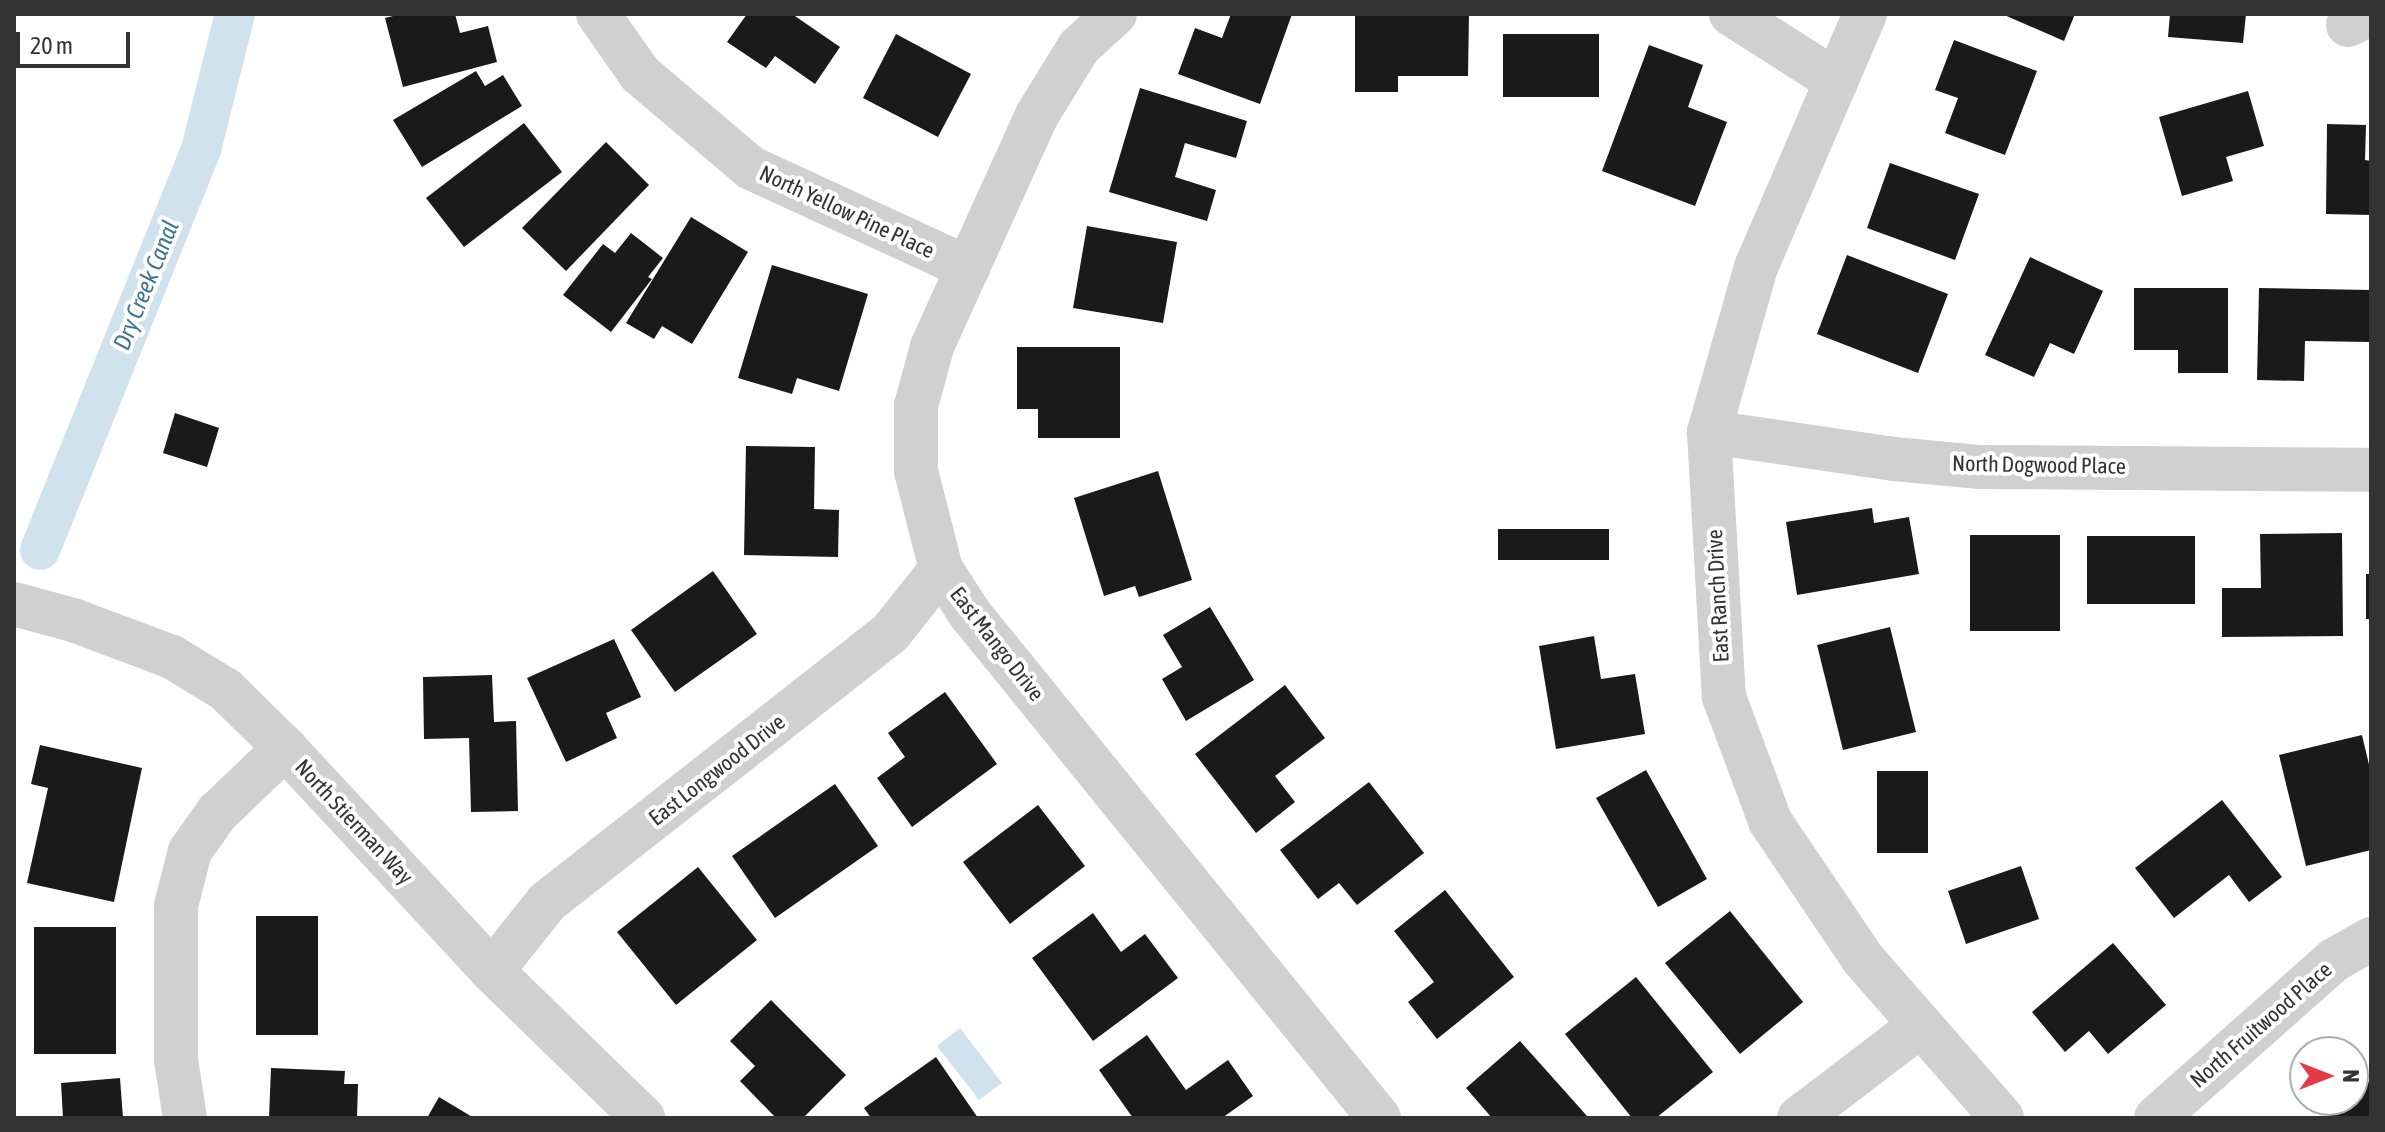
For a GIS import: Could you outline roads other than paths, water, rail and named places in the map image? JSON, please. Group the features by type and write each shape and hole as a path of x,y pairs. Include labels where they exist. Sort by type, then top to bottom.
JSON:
{"street":[{"name":"North Yellow Pine Place","path":"598,14 640,74 751,168 968,268"},
{"name":"East Mango Drive","path":"1115,14 1079,47 1037,115 932,347 916,406 916,471 941,569 970,614 1379,1118"},
{"path":"1731,14 1836,81"},
{"name":"East Ranch Drive","path":"1865,14 1756,267 1709,432 1724,697 1770,821 1863,959 2002,1118"},
{"name":"North Dogwood Place","path":"1709,432 1894,459 1981,467 2371,470"},
{"name":"East Longwood Drive","path":"492,971 547,902 891,632 941,569"},
{"name":"North Stierman Way","path":"14,604 73,620 172,657 226,690 285,748 492,971 643,1118"},
{"path":"185,1118 176,1060 176,906 190,851 217,813 285,748"},
{"name":"North Fruitwood Place","path":"2156,1118 2334,960 2371,939"},
{"path":"1799,1118 1921,1025"}],"water":[{"path":"960,1028 1002,1083 979,1100 937,1046"}],"waterway":[{"name":"Dry Creek Canal","path":"40,550 202,146 235,14"}]}
